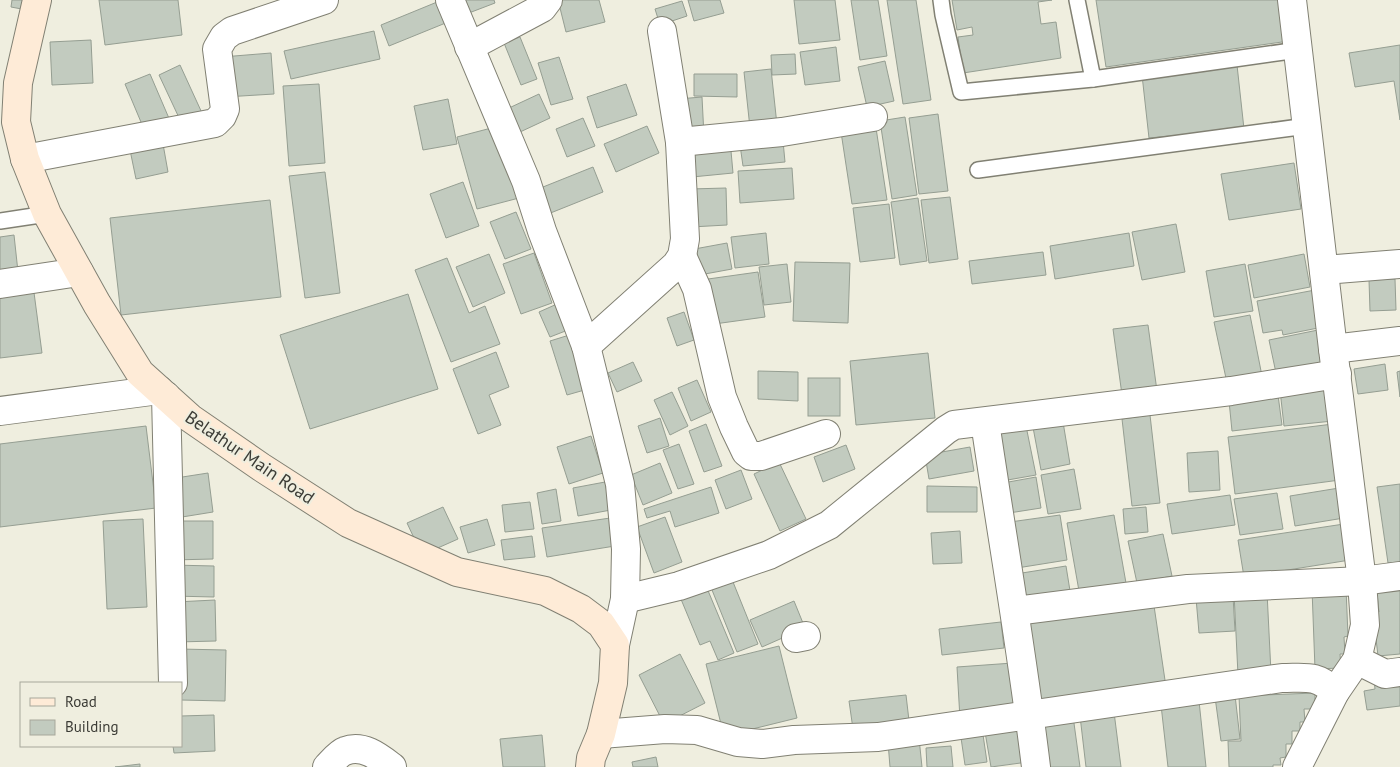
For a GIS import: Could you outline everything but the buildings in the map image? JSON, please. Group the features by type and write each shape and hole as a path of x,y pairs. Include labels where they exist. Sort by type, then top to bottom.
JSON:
{"street":[{"name":"Belathur Main Road","path":"37,0 8,118 48,214 97,304 140,373 198,423 261,467 348,522 457,572 545,591 581,609 601,624 615,645"},
{"path":"25,159 215,123 222,116 225,109 217,49 224,38 232,32 324,0"},
{"path":"450,0 526,181 542,231 586,346 620,484 626,549 625,599 615,645 613,683 601,734 591,758 590,767"},
{"path":"470,46 542,8 548,0"},
{"path":"1292,0 1366,625 1357,660 1335,692 1297,767"},
{"path":"586,346 676,265 682,256 685,239 680,142 662,31"},
{"path":"680,142 782,132 873,118"},
{"path":"682,256 697,289 722,397 746,452 751,456 761,456 826,434"},
{"path":"1324,270 1400,264"},
{"path":"0,284 79,272"},
{"path":"625,599 679,586 769,555 830,526 946,430 962,423 985,422 1231,391 1335,362 1400,341"},
{"path":"0,411 163,393 173,682"},
{"path":"985,422 1015,611 1036,767"},
{"path":"1015,611 1188,589 1362,581 1400,576"},
{"path":"1357,660 1385,674 1400,672"},
{"path":"601,734 665,729 698,730 738,742 762,744 794,740 878,737 1282,678 1316,678 1335,692"},
{"path":"327,767 344,751 361,749 377,755 392,767"}],"lane":[{"path":"941,0 961,92 1093,79 1298,50"},
{"path":"1076,0 1093,79"},
{"path":"978,170 1307,126"},
{"path":"0,222 48,214"}]}
